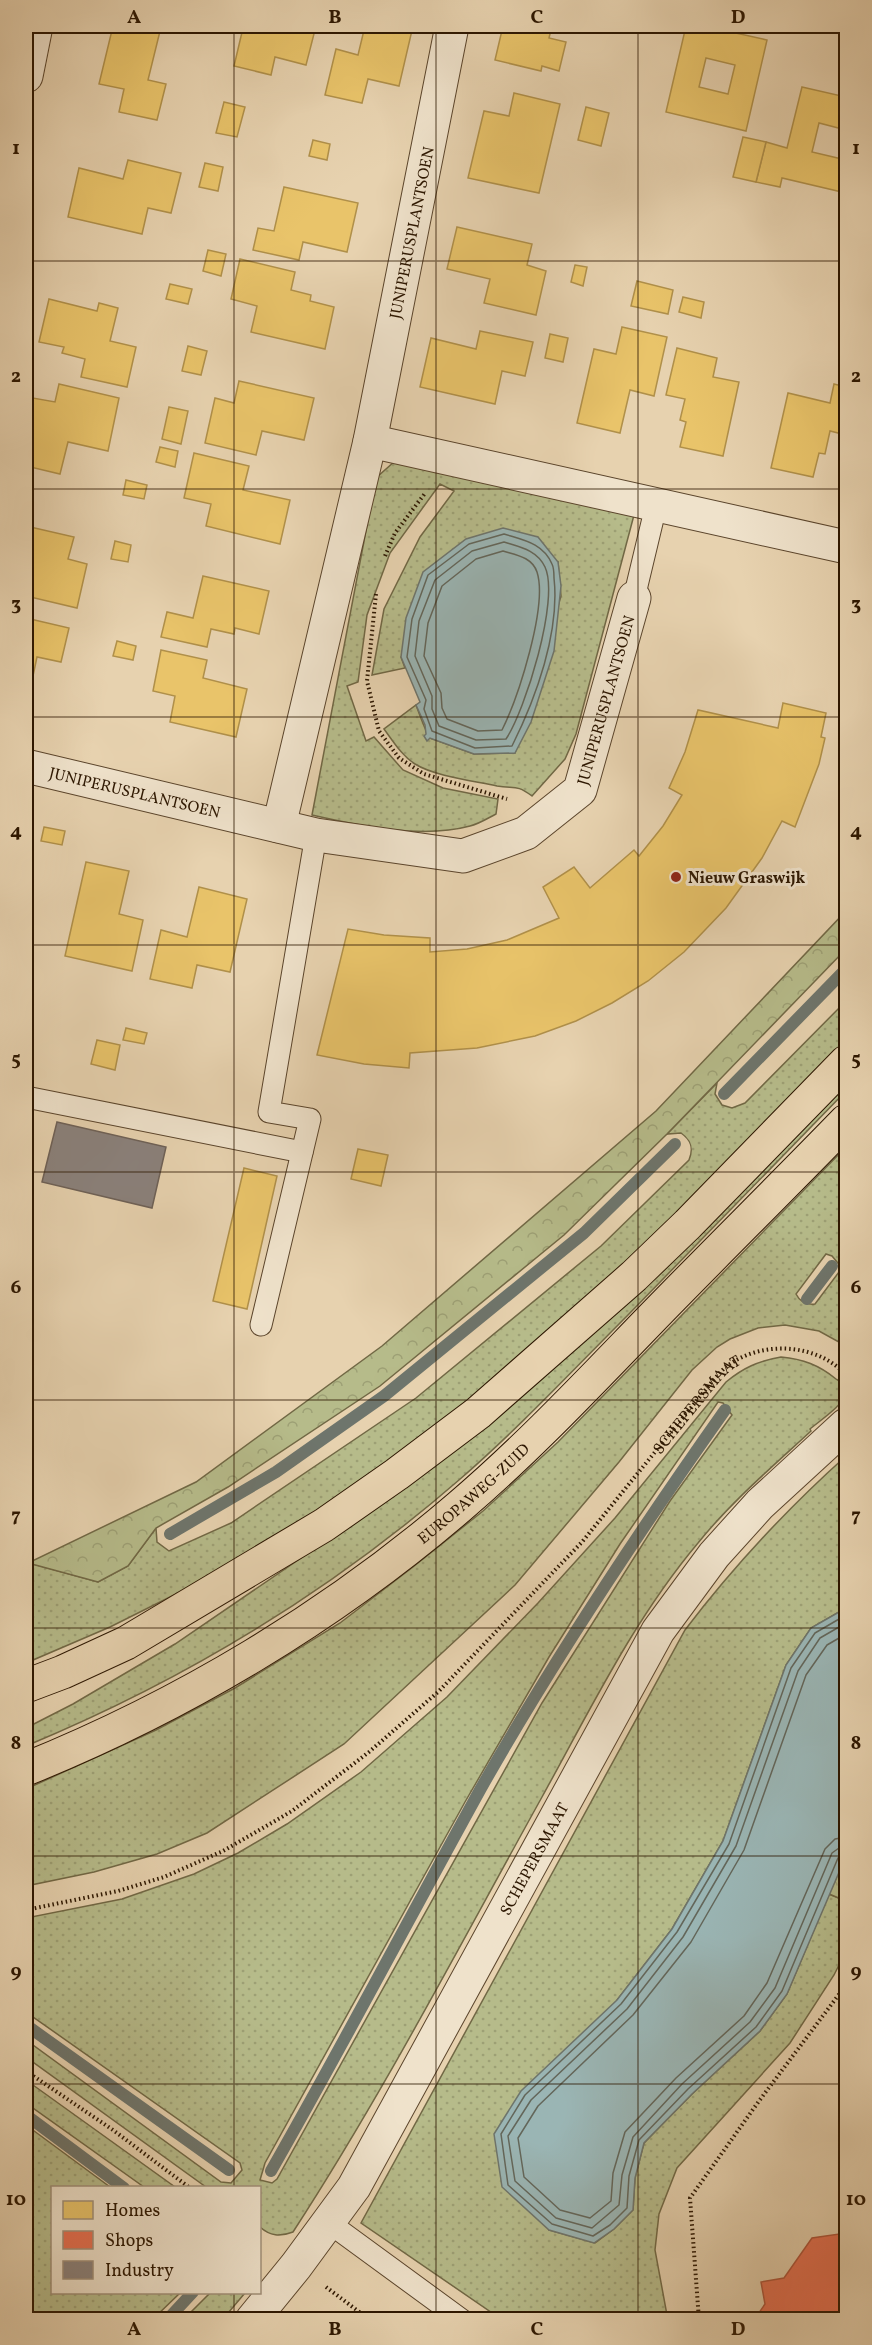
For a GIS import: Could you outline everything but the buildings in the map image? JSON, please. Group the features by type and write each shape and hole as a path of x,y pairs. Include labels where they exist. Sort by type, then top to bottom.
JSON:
{"main road":[{"path":"26,1686 126,1643 324,1525 398,1474 478,1413 634,1276 846,1062"},
{"name":"EUROPAWEG-ZUID","path":"26,1769 144,1715 250,1657 360,1585 449,1515 513,1460 846,1121"}],"street":[{"path":"26,76 36,26"},
{"name":"JUNIPERUSPLANTSOEN","path":"279,826 370,441 452,26"},
{"path":"370,441 846,547"},
{"name":"JUNIPERUSPLANTSOEN","path":"26,766 316,835 463,856 526,833 580,790 634,598"},
{"name":"SCHEPERSMAAT","path":"260,2317 354,2187 658,1631 721,1547 760,1504 846,1425"}],"lane":[{"name":"JUNIPERUSPLANTSOEN","path":"634,598 656,506"},
{"path":"261,1325 310,1119 269,1112 316,835"},
{"path":"26,1097 302,1152"},
{"path":"328,2222 462,2319"}],"path":[{"path":"382,563 395,533 436,478 443,458"},
{"path":"376,585 367,681 379,731 399,758 424,774 511,800 526,833"},
{"name":"SCHEPERSMAAT","path":"26,1910 118,1891 164,1877 223,1851 292,1810 369,1752 438,1692 582,1542 727,1366 749,1355 770,1349 803,1350 816,1354 846,1375"},
{"path":"699,2319 690,2198 759,2100 846,1985"},
{"path":"26,2071 113,2130 189,2186"},
{"path":"296,2266 370,2319"}],"green space":[{"path":"395,461 634,515 576,734 565,759 532,796 519,788 454,778 423,768 406,757 384,729 416,705 430,738 474,754 515,753 561,596 558,562 401,657 405,668 372,675 384,609 420,537 454,491 440,484 390,553 367,615 358,682 347,686 366,741 374,737 403,770 443,788 498,799 496,814 473,825 451,830 391,830 312,815 376,478"},
{"path":"846,911 846,949 667,1134 564,1235 380,1386 228,1487 156,1528 128,1566 98,1582 28,1563 196,1482 382,1346 656,1111"},
{"path":"846,1001 846,1047 734,1162 491,1388 355,1490 212,1576 110,1627 26,1663 26,1562 98,1582 128,1566 156,1528 157,1542 169,1551 231,1523 416,1398 601,1246 689,1160 691,1145 687,1138 681,1133 667,1134 717,1083 715,1094 722,1105 732,1108 745,1103"},
{"path":"846,1078 846,1091 627,1316 502,1441 410,1521 359,1560 253,1631 142,1693 26,1746 26,1728 73,1704 175,1644 326,1541"},
{"path":"846,1147 846,1346 819,1331 785,1325 758,1328 717,1347 692,1370 619,1462 515,1585 344,1744 207,1833 157,1854 94,1872 26,1886 26,1789 156,1730 235,1688 340,1623 483,1511 558,1442","holes":["826,1254 832,1256 842,1268 815,1304 801,1301 796,1294"]},
{"path":"781,1357 804,1361 830,1374 844,1385 846,1393 836,1407 810,1429 811,1431 724,1513 675,1572 653,1603 596,1698 452,1962 359,2126 293,2232 275,2235 261,2228 261,2186 205,2186 26,2057 26,2040 221,2182 231,2183 242,2170 240,2163 26,2012 26,1918 122,1899 194,1874 238,1853 287,1824 361,1772 447,1697 538,1603 615,1518 726,1382 758,1363","holes":["718,1402 723,1403 732,1415 670,1501 542,1703 277,2179 272,2183 260,2180 265,2163 465,1802 549,1657 620,1544"]},
{"path":"846,1456 846,1608 811,1628 786,1665 723,1841 672,1929 617,2000 549,2230 595,2243 614,2229 633,2210 635,2178 644,2143 692,2094 760,2031 787,1994 829,1894 846,1901 846,1951 834,1975 790,2043 677,2168 659,2214 655,2250 667,2315 650,2320 501,2319 361,2223 685,1630 761,1539"},
{"path":"846,1856 846,1901 829,1894"},
{"path":"26,2080 174,2186 143,2186 26,2103"},
{"path":"26,2125 109,2186 51,2186 51,2294 179,2294 153,2319 26,2319"},
{"path":"209,2294 244,2294 223,2319 184,2319"}],"water":[{"path":"503,528 538,537 558,562 561,586 554,651 531,722 515,753 474,754 430,738 427,741 424,736 426,734 425,725 416,705 420,702 401,657 406,618 423,572 466,539"},
{"path":"846,1608 846,1856 787,1994 760,2031 692,2094 644,2143 635,2178 633,2210 614,2229 594,2243 549,2230 502,2187 494,2134 521,2091 617,2000 672,1929 723,1841 786,1665 811,1628"}],"waterway":[{"path":"724,1094 846,969"},
{"path":"170,1534 276,1472 384,1396 584,1233 675,1144"},
{"path":"807,1299 832,1266"},
{"path":"271,2171 508,1741 598,1597 725,1410"},
{"path":"26,2025 229,2170"},
{"path":"26,2115 121,2186"},
{"path":"167,2320 191,2294"}],"place":[{"name":"Nieuw Graswijk","path":"676,877"}]}
